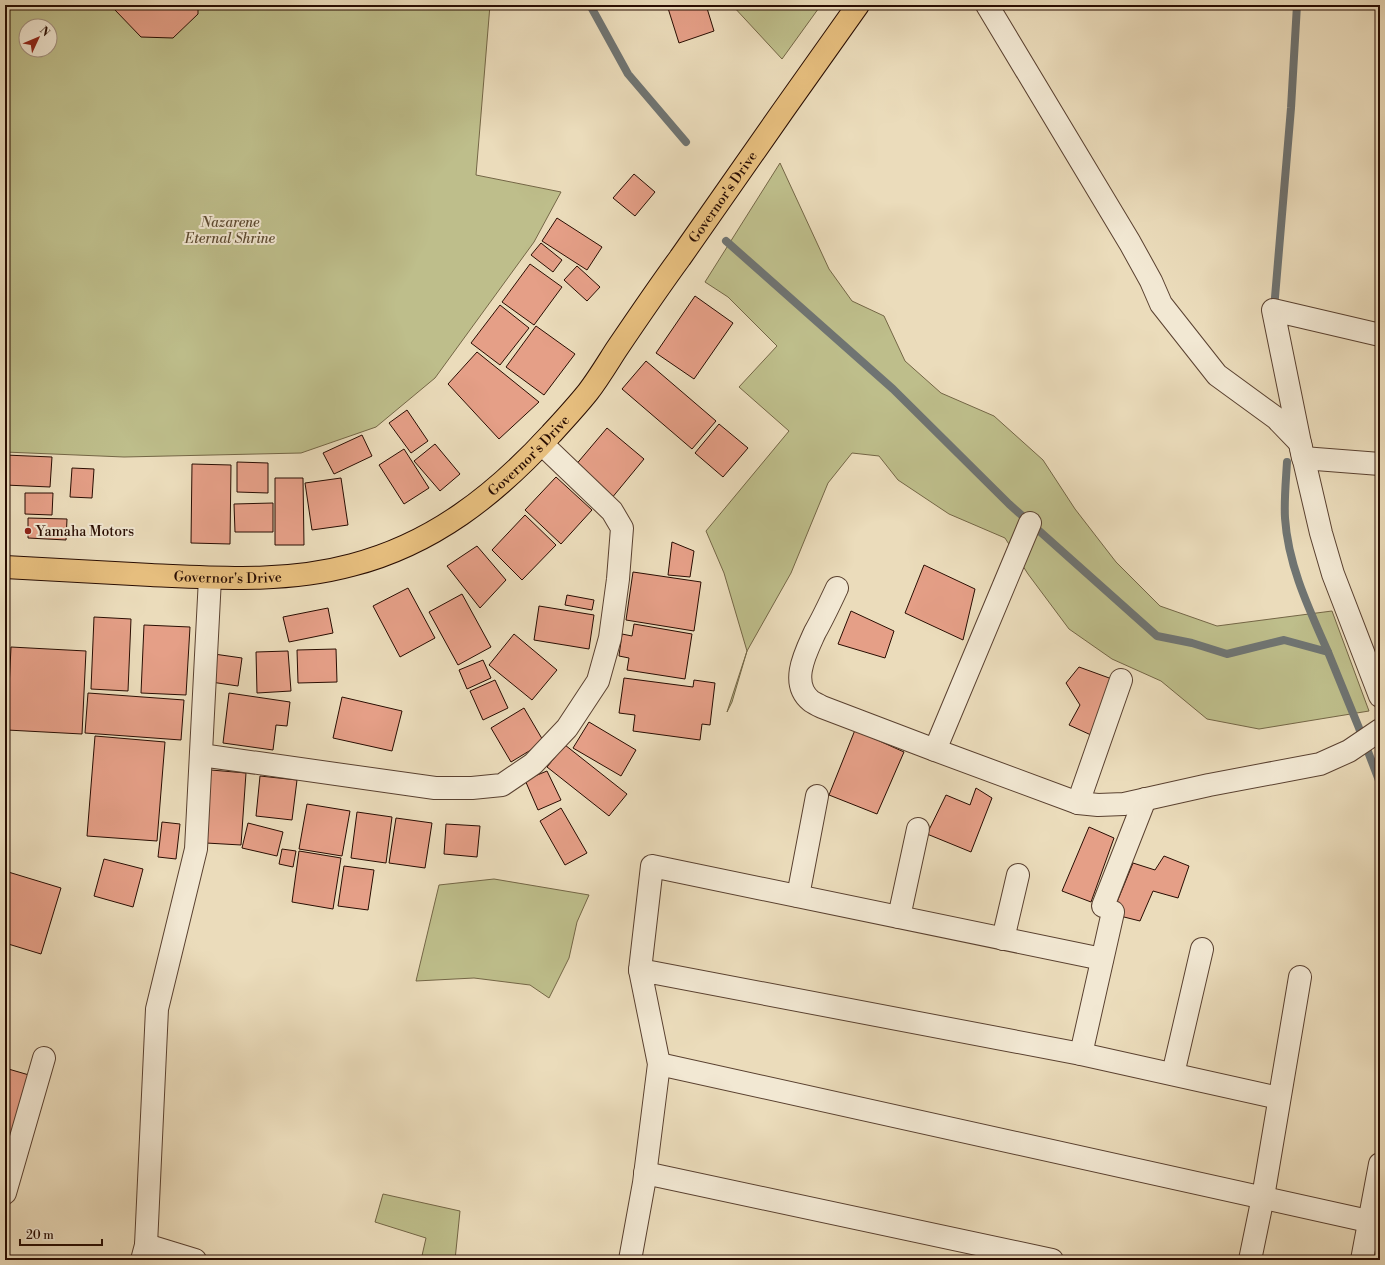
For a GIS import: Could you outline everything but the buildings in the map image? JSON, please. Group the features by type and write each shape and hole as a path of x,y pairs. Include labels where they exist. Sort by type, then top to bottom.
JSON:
{"main road":[{"name":"Governor's Drive","path":"5,567 210,578 269,578 324,572 392,552 433,532 476,505 500,485 542,444 588,392 680,257 858,5"}],"street":[{"path":"987,5 1130,243 1151,281 1161,304 1217,374 1276,418 1300,443 1321,533 1333,574 1380,696"},
{"path":"1303,458 1274,310 1380,335"},
{"path":"201,755 435,788 472,788 502,785 533,764 567,728 598,681 610,638 618,579 622,528 612,511 542,444"},
{"path":"1303,458 1380,464"},
{"path":"934,750 1030,523"},
{"path":"194,1260 144,1252 157,1009 196,849 210,578"},
{"path":"837,588 804,656 800,669 804,693 810,700 822,707 1078,803 1098,805 1124,804 1320,764 1349,751 1380,730"},
{"path":"1078,803 1121,680"},
{"path":"798,896 817,796"},
{"path":"1081,1054 1102,959 1108,909 1145,799"},
{"path":"899,917 918,829"},
{"path":"630,1260 645,1173 659,1064 640,970 652,866 1102,959"},
{"path":"1003,939 1018,875"},
{"path":"1173,1074 1202,949"},
{"path":"640,970 1081,1054 1279,1098"},
{"path":"1250,1260 1263,1198 1300,977"},
{"path":"5,1193 44,1058"},
{"path":"659,1064 1368,1221"},
{"path":"1362,1260 1368,1221 1380,1164"},
{"path":"645,1173 1052,1260"}],"green space":[{"name":"Nazarene Eternal Shrine","path":"5,5 490,5 476,175 561,192 534,242 435,378 376,427 301,453 124,457 5,452"},
{"path":"732,5 821,5 782,59"},
{"path":"780,163 829,269 852,301 884,316 905,361 941,393 994,416 1043,460 1075,509 1116,562 1160,606 1217,626 1332,611 1369,711 1259,729 1207,719 1161,681 1112,659 1069,629 1028,574 1005,538 949,514 898,480 879,456 852,453 828,483 791,573 747,651 724,573 706,531 789,431 739,387 777,346 728,297 705,282"},
{"path":"747,651 732,702 727,712"},
{"path":"494,879 589,895 577,922 569,958 549,998 530,985 474,978 416,981 439,885"},
{"path":"383,1194 460,1211 455,1260 421,1260 426,1238 375,1222"}],"waterway":[{"path":"590,5 628,74 686,142"},
{"path":"1274,309 1291,108 1297,5"},
{"path":"726,241 893,389 1009,504 1157,636 1192,643 1227,654 1284,640 1328,652 1380,783"},
{"path":"1287,462 1285,518 1290,553 1300,586 1328,652"}],"place":[{"name":"Yamaha Motors","path":"28,531"}]}
